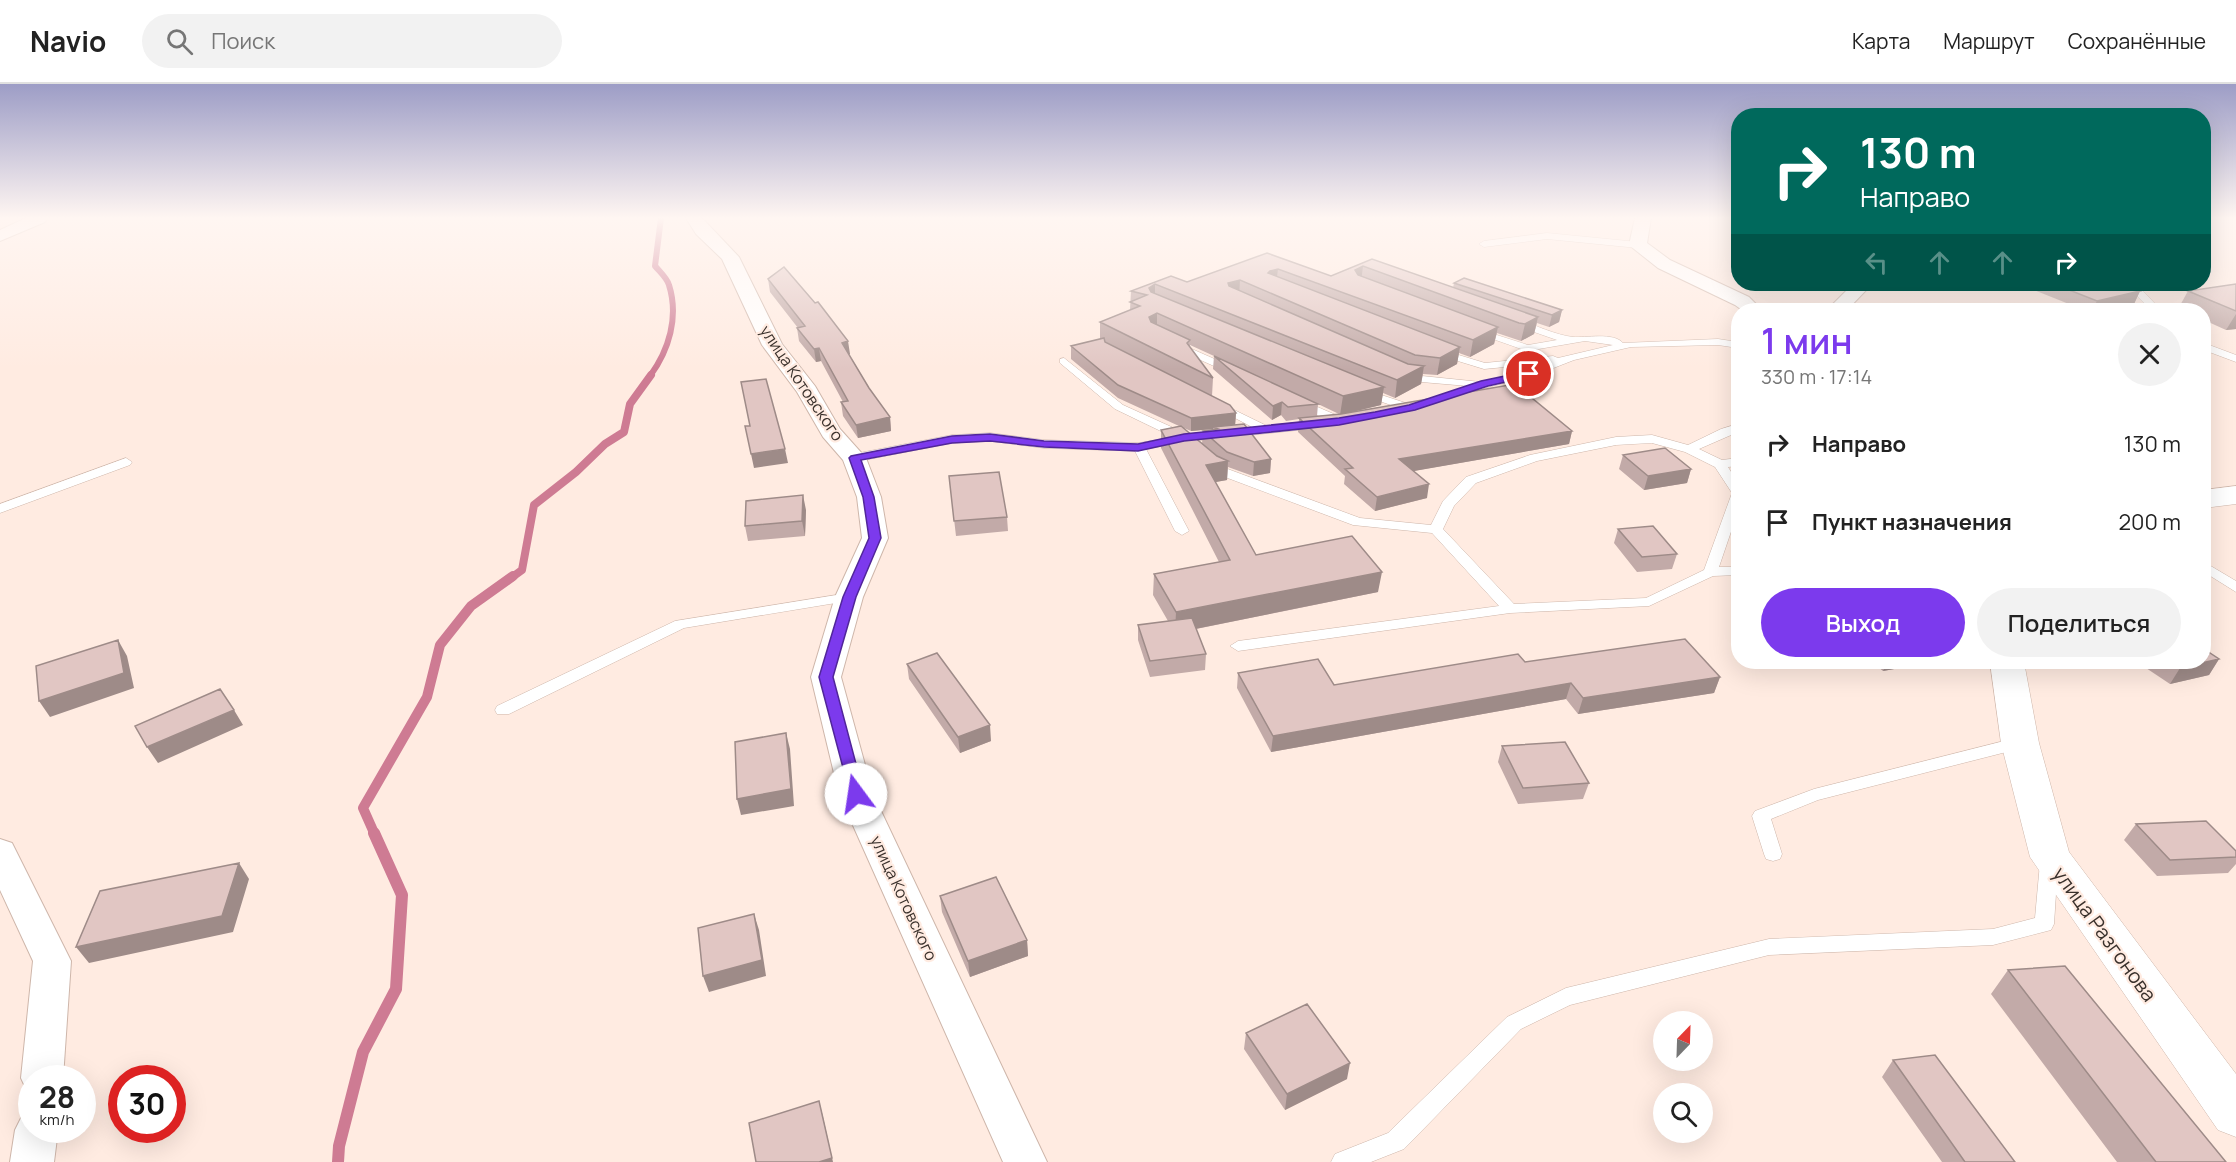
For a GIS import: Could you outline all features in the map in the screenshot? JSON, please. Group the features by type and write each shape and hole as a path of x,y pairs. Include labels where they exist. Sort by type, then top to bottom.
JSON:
{"street":[{"name":"улица Котовского","path":"735,268 772,345 807,391 831,432 855,458 868,497 875,538 849,597 826,677 856,794 1025,1162"},
{"path":"1673,268 1744,303"},
{"path":"1843,303 1856,291"},
{"path":"2211,498 2236,495"},
{"name":"улица Разгонова","path":"2008,669 2020,743 2050,857 2236,1114"},
{"path":"0,852 52,961 43,1065"},
{"path":"32,1162 35,1143"}],"lane":[{"path":"2137,291 2149,303"},
{"path":"1512,321 1559,337 1631,344 1718,342 1731,344"},
{"path":"1466,328 1512,345 1527,348 1585,338"},
{"path":"1167,340 1242,376"},
{"path":"1433,350 1484,366 1571,357 1631,344"},
{"path":"2211,349 2236,359"},
{"path":"1380,414 1411,408 1485,384 1529,374 1571,357"},
{"path":"1064,361 1119,407 1184,438 1221,471 1358,522 1436,529 1510,609"},
{"path":"1389,369 1410,378 1485,384"},
{"path":"1359,390 1411,408"},
{"path":"855,458 952,439 990,437 1044,444 1138,447 1184,438 1344,420 1285,396"},
{"path":"1202,397 1266,430"},
{"path":"1689,449 1731,430"},
{"path":"1436,529 1448,504 1471,480 1534,458 1616,441 1652,439 1689,449 1720,464 1731,463"},
{"path":"1138,447 1182,531"},
{"path":"0,509 126,462"},
{"path":"1720,464 1731,482"},
{"path":"1710,572 1731,514"},
{"path":"1238,646 1510,609 1649,602 1710,572 1731,571"},
{"path":"2211,571 2236,588"},
{"path":"503,710 680,624 849,597"},
{"path":"1773,854 1761,816 1814,795 2020,743"},
{"path":"1343,1162 1396,1141 1514,1023 1566,997 1769,947 1993,937 2044,924 2050,857"}],"building":[{"path":"785,268 815,303 818,302 848,341 842,343 869,388 890,417 856,425 841,402 848,401 819,348 814,349 797,328 805,326 768,279"},
{"path":"1225,268 1310,268 1331,276 1350,268 1358,268 1355,270 1358,275 1498,327 1473,340 1278,269 1268,273 1460,347 1440,358 1415,355 1240,280 1228,283 1229,286 1408,364 1424,366 1397,380 1155,284 1149,288 1151,292 1384,387 1343,396 1157,313 1149,317 1151,322 1190,340 1187,343 1213,378 1100,322 1140,306 1130,302 1147,295 1131,291 1171,276 1187,282"},
{"path":"1369,268 1399,268 1538,317 1525,324"},
{"path":"1464,278 1562,310 1552,315 1454,283"},
{"path":"2236,284 2236,311 2188,291 2211,291 2211,288"},
{"path":"2072,291 2140,291 2097,301"},
{"path":"1104,338 1105,342 1230,405 1236,413 1191,418 1118,385 1071,346"},
{"path":"1214,356 1318,404 1288,407 1282,402 1273,406"},
{"path":"766,379 785,449 751,454 745,426 750,426 741,382"},
{"path":"1515,384 1572,431 1399,459 1429,484 1377,497 1345,469 1353,468 1299,418 1341,414"},
{"path":"1244,424 1271,459 1254,462 1227,452 1203,431 1218,429 1213,427"},
{"path":"1181,426 1217,456 1228,461 1206,465 1256,555 1352,536 1382,572 1176,612 1154,574 1230,560 1161,430"},
{"path":"1665,448 1691,469 1648,476 1623,455"},
{"path":"999,472 1007,517 954,521 949,476"},
{"path":"803,495 802,521 745,526 746,501"},
{"path":"1653,526 1677,554 1642,557 1618,529"},
{"path":"1192,618 1206,654 1150,661 1138,625"},
{"path":"1685,639 1720,677 1583,698 1571,683 1273,736 1238,673 1318,659 1334,685 1518,654 1525,662"},
{"path":"118,640 124,673 39,701 36,666"},
{"path":"937,653 990,725 958,737 907,664"},
{"path":"2211,654 2219,659 2211,661"},
{"path":"220,689 234,710 147,747 135,726"},
{"path":"786,733 791,789 737,799 735,742"},
{"path":"1565,742 1589,783 1523,788 1502,746"},
{"path":"2206,821 2236,851 2236,857 2170,860 2136,824"},
{"path":"239,863 222,916 76,947 100,891"},
{"path":"996,877 1027,940 968,961 940,896"},
{"path":"754,914 762,960 703,976 698,928"},
{"path":"2065,966 2226,1162 2156,1162 2008,970"},
{"path":"1307,1004 1350,1063 1287,1094 1246,1033"},
{"path":"1935,1055 2015,1162 1965,1162 1893,1060"},
{"path":"819,1101 832,1158 819,1162 756,1162 749,1123"}],"waterway":[{"path":"650,376 667,344 673,309 669,285 657,268"},
{"path":"511,578 522,570 534,505 576,472 605,444 624,432 630,404 651,375"},
{"path":"375,835 363,808 427,697 440,645 471,606 513,576"},
{"path":"338,1162 339,1146 363,1052 396,989 402,895 374,833"}],"route":[{"path":"856,794 826,677 849,597 875,538 868,497 855,458 952,439 990,437 1044,444 1138,447 1184,438 1266,430 1375,415 1411,408 1485,384 1529,374"}]}
